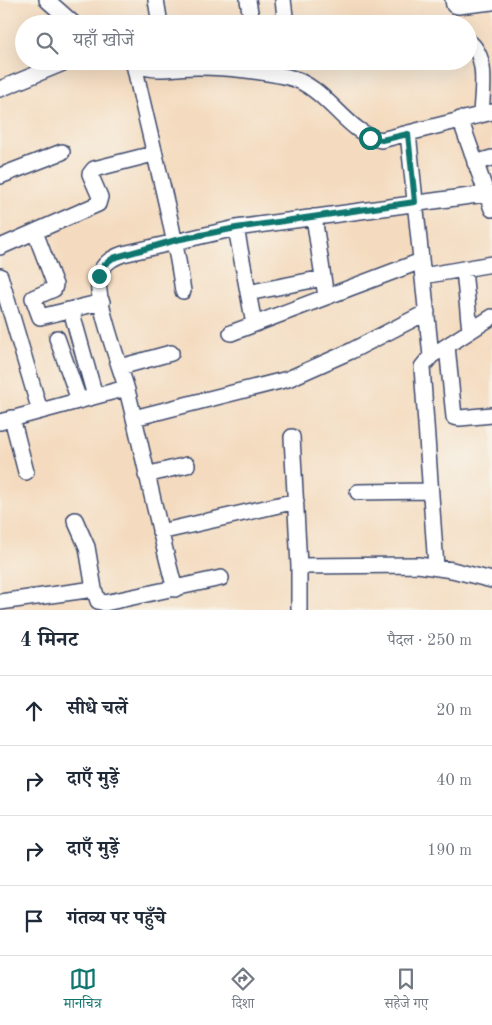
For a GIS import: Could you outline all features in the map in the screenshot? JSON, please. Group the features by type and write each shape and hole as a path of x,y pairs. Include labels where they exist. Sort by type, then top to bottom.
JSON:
{"street":[{"path":"47,0 64,15"},
{"path":"156,0 158,15"},
{"path":"248,0 250,15"},
{"path":"283,0 285,15"},
{"path":"453,0 454,5 458,6 492,2"},
{"path":"266,70 312,88 361,132 370,138 382,140 487,113 482,69 480,58 477,54"},
{"path":"0,89 46,70"},
{"path":"134,70 153,154 176,240 184,291"},
{"path":"175,589 146,475 134,418 98,286 99,276 104,265 113,258 123,254 176,240 236,228 415,202 490,199 460,119"},
{"path":"408,134 432,356"},
{"path":"0,176 62,152"},
{"path":"0,248 100,202 91,171 153,154"},
{"path":"475,162 492,158"},
{"path":"314,217 326,297"},
{"path":"236,228 254,324"},
{"path":"35,232 55,285 54,289 33,298 40,317 102,302"},
{"path":"231,332 326,297 422,269 464,270 492,264"},
{"path":"464,270 470,331"},
{"path":"0,276 40,411"},
{"path":"248,292 323,278"},
{"path":"71,310 95,396"},
{"path":"134,418 288,379 351,351 427,312"},
{"path":"436,567 421,372 423,363 492,317"},
{"path":"57,338 79,400"},
{"path":"447,346 454,417 492,414"},
{"path":"120,367 171,353"},
{"path":"26,472 6,420 126,388"},
{"path":"292,437 299,566 299,610"},
{"path":"146,475 187,465"},
{"path":"358,492 430,491"},
{"path":"160,532 296,502"},
{"path":"75,520 87,547 98,602 105,603 221,578"},
{"path":"299,566 436,567 492,580"},
{"path":"0,602 94,589"}],"route":[{"path":"99,276 104,265 113,258 176,240 236,228 415,202 408,134 382,140 370,138"}]}
